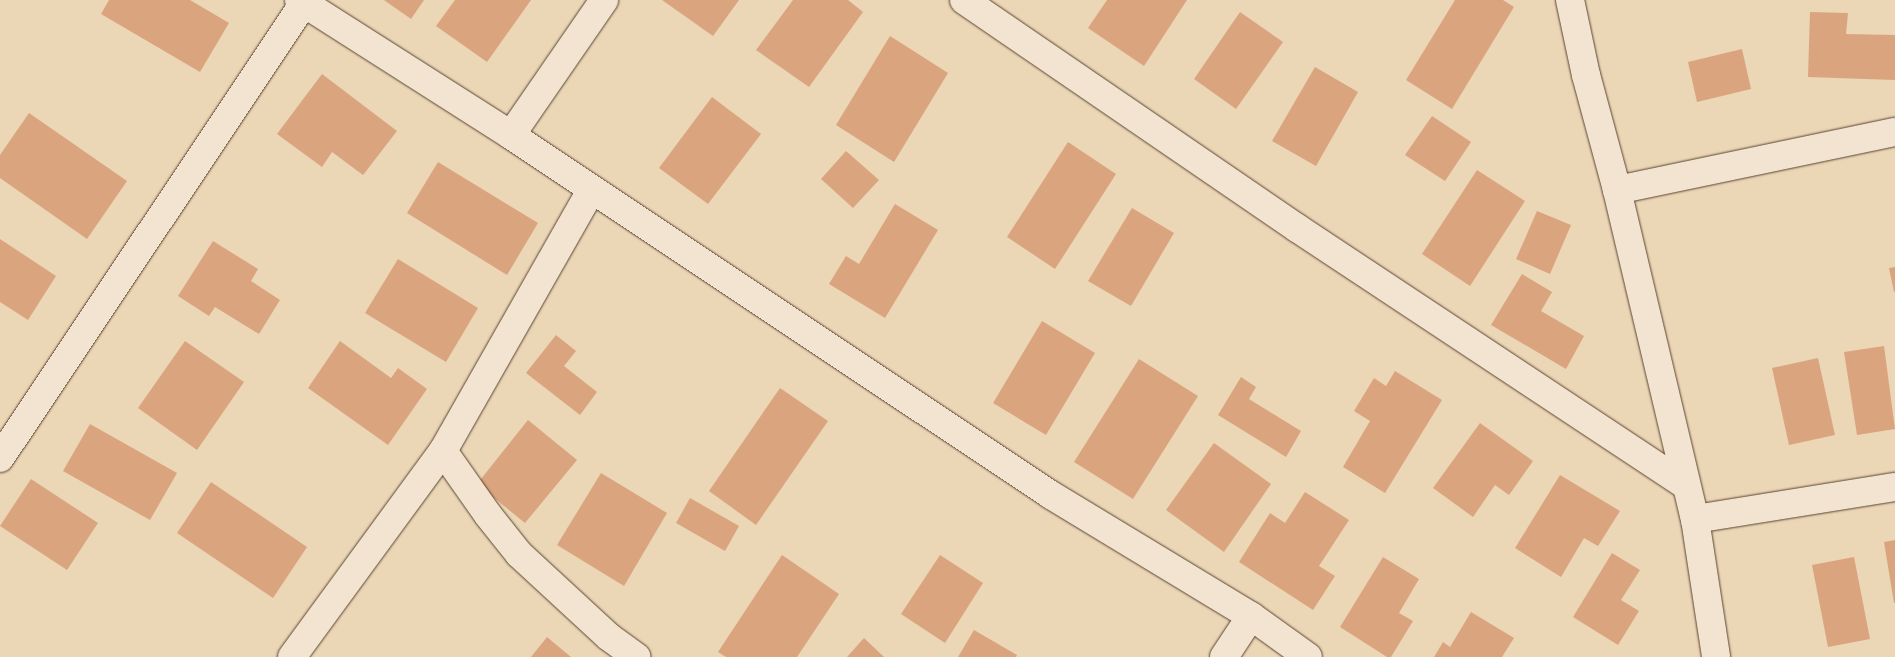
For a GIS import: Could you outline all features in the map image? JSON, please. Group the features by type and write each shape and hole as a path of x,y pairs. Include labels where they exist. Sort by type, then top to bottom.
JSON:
{"street":[{"path":"511,135 604,0"},
{"path":"964,0 1297,228 1686,485"},
{"path":"1570,0 1586,75 1617,190 1695,519 1716,657"},
{"path":"0,458 302,1 511,135 1052,494 1251,616 1308,657"},
{"path":"1617,190 1895,132"},
{"path":"292,657 443,451 592,189"},
{"path":"443,451 519,554 609,637 637,657"},
{"path":"1695,519 1895,487"},
{"path":"1224,657 1251,616"}],"building":[{"path":"109,0 190,0 229,23 200,72 101,14"},
{"path":"384,0 424,0 411,19"},
{"path":"455,0 531,0 487,62 436,26"},
{"path":"662,0 739,0 713,36"},
{"path":"793,0 848,0 863,12 809,87 756,50"},
{"path":"1107,0 1187,0 1144,66 1088,28"},
{"path":"1455,0 1503,0 1514,7 1452,109 1406,80"},
{"path":"1240,12 1283,42 1236,109 1194,79"},
{"path":"1810,12 1848,13 1846,34 1895,35 1895,80 1808,77"},
{"path":"890,36 948,73 894,162 836,125"},
{"path":"1742,49 1751,89 1697,102 1688,62"},
{"path":"1315,67 1358,92 1316,166 1272,141"},
{"path":"322,74 397,131 363,175 332,152 322,167 277,134"},
{"path":"712,97 761,134 708,204 659,168"},
{"path":"29,113 127,181 87,239 0,178 0,155"},
{"path":"1432,116 1471,142 1445,181 1405,155"},
{"path":"1068,142 1116,174 1055,269 1007,237"},
{"path":"846,151 879,180 853,208 821,179"},
{"path":"438,162 538,223 507,275 407,213"},
{"path":"1477,170 1525,201 1470,286 1422,254"},
{"path":"895,204 938,230 885,318 829,284 846,256 859,264"},
{"path":"1132,208 1174,233 1131,306 1088,281"},
{"path":"1537,211 1571,225 1550,274 1516,259"},
{"path":"0,239 56,276 28,320 0,302"},
{"path":"213,241 258,269 251,281 280,300 259,334 215,307 209,316 178,296"},
{"path":"398,259 478,308 446,362 365,313"},
{"path":"1895,267 1895,292 1894,292 1889,268"},
{"path":"1522,274 1552,292 1541,311 1584,336 1566,369 1491,325"},
{"path":"1042,321 1095,353 1046,435 993,403"},
{"path":"556,335 576,351 564,366 597,392 580,415 526,373"},
{"path":"185,341 244,382 197,450 138,408"},
{"path":"340,341 391,378 398,368 427,389 388,445 308,388"},
{"path":"1884,346 1895,429 1857,435 1844,352"},
{"path":"1818,358 1835,435 1789,445 1772,368"},
{"path":"1139,359 1198,396 1133,499 1074,462"},
{"path":"1395,371 1442,400 1385,493 1343,467 1370,421 1354,411 1374,378 1386,386"},
{"path":"1241,377 1256,387 1249,399 1301,431 1286,457 1218,415"},
{"path":"780,388 828,421 756,525 709,491"},
{"path":"528,420 577,460 525,523 477,484"},
{"path":"1480,423 1533,461 1509,495 1495,485 1473,517 1433,488"},
{"path":"90,424 177,473 150,520 63,471"},
{"path":"1214,443 1271,484 1224,552 1166,510"},
{"path":"601,473 667,513 624,586 557,545"},
{"path":"1560,475 1620,511 1598,546 1584,538 1561,577 1515,548"},
{"path":"31,479 98,523 67,570 0,526"},
{"path":"211,482 307,547 273,598 177,533"},
{"path":"1305,492 1349,520 1319,566 1335,576 1313,610 1239,562 1270,513 1285,523"},
{"path":"690,498 739,526 725,551 676,523"},
{"path":"1895,540 1895,603 1894,603 1884,542"},
{"path":"1612,553 1640,570 1621,600 1639,611 1618,645 1573,617"},
{"path":"782,555 839,594 797,657 726,657 718,652"},
{"path":"940,555 983,583 945,643 901,614"},
{"path":"1383,557 1419,579 1399,613 1413,621 1391,657 1387,657 1340,627"},
{"path":"1854,557 1870,639 1828,647 1812,565"},
{"path":"1471,612 1514,638 1502,657 1434,657 1443,642 1450,647"},
{"path":"974,630 1017,655 1016,657 958,657"},
{"path":"547,637 571,657 531,657"},
{"path":"864,638 884,657 847,657"}]}
